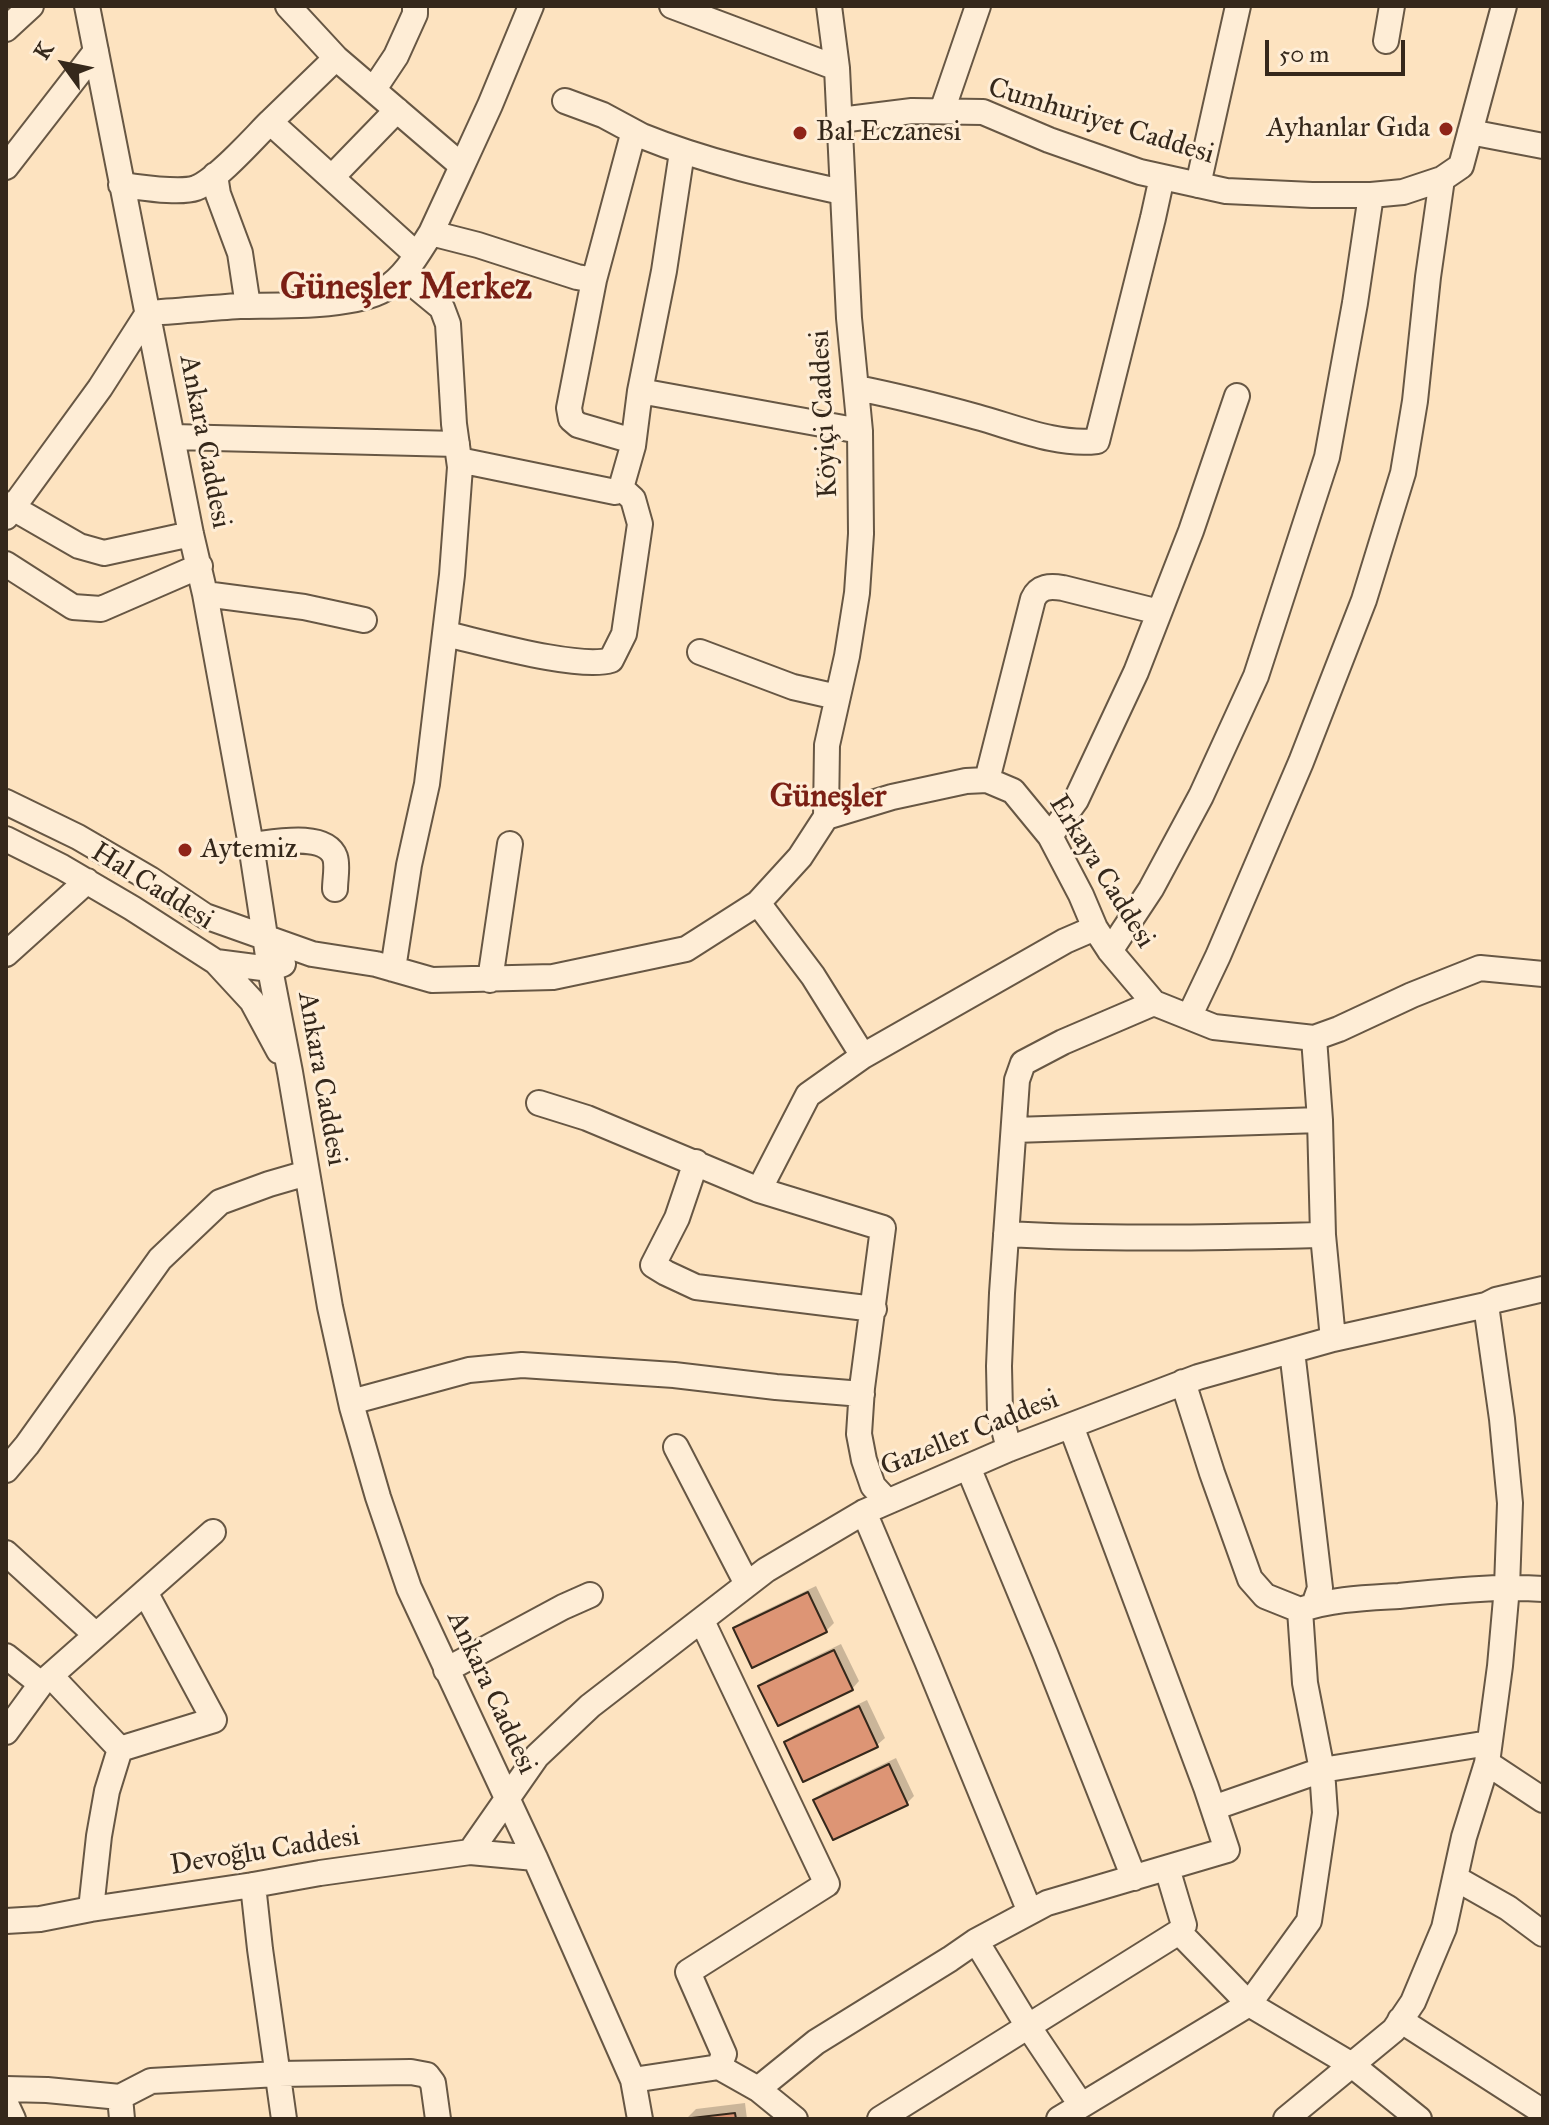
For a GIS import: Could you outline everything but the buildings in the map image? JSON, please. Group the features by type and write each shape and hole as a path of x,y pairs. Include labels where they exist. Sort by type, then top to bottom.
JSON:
{"street":[{"path":"6,29 31,6"},
{"name":"Ankara Caddesi","path":"87,6 191,534 200,566 330,1307 351,1402 378,1497 409,1588 535,1858 633,2080 640,2119"},
{"path":"288,6 336,58 462,166"},
{"path":"374,89 396,56 415,14 415,6"},
{"path":"191,534 104,553 79,546 8,510 100,388 148,313 363,299 385,289 409,265 431,233 531,6"},
{"path":"672,6 837,68"},
{"name":"Köyiçi Caddesi","path":"826,817 827,745 857,593 861,534 860,431 849,318 837,68 829,6"},
{"path":"942,111 978,6"},
{"path":"1198,185 1238,6"},
{"path":"1386,41 1392,6"},
{"path":"1189,1017 1224,942 1364,600 1403,473 1415,401 1442,179 1461,166 1504,6"},
{"path":"6,167 96,51"},
{"path":"121,185 169,190 195,188 215,175 336,58"},
{"path":"565,101 682,152 842,192"},
{"path":"332,177 397,110"},
{"name":"Cumhuriyet Caddesi","path":"840,120 912,111 983,112 1049,140 1140,172 1226,191 1371,195 1403,192 1442,179"},
{"path":"270,122 332,177 409,265 442,308 448,324 458,452 454,560 427,784 409,865 393,969"},
{"path":"1470,132 1543,146"},
{"path":"633,441 578,425 571,419 569,408 594,280 632,138 642,136"},
{"path":"173,437 372,443 458,452 615,492 621,488 633,441 682,152"},
{"path":"215,175 218,194 240,253 248,306"},
{"path":"857,388 919,401 1045,436 1083,443 1097,441 1162,177"},
{"path":"1110,951 1151,889 1201,796 1256,676 1327,457 1371,195"},
{"path":"431,233 594,280"},
{"path":"640,391 860,431"},
{"path":"1050,836 1076,800 1136,672 1191,531 1237,396"},
{"path":"446,634 551,657 601,663 611,660 624,634 640,524 633,499 621,488"},
{"path":"6,564 73,607 101,609 200,566"},
{"path":"270,969 312,954 393,969 432,980 553,977 686,949 758,903 800,857 826,817 892,797 966,781 987,780 1035,595 1044,588 1063,588 1159,612"},
{"path":"205,594 304,607 364,620"},
{"path":"700,652 793,687 837,697"},
{"name":"Erkaya Caddesi","path":"987,780 1013,791 1050,836 1095,928 1110,951 1154,1003 1214,1027 1314,1038 1480,968 1543,974"},
{"name":"Hal Caddesi","path":"6,802 78,837 205,916 312,954"},
{"name":"Hal Caddesi","path":"6,839 87,881 216,962 270,969"},
{"path":"251,845 311,840 322,845 331,851 336,860 335,889"},
{"path":"490,980 510,844"},
{"path":"6,954 87,881"},
{"path":"758,903 813,976 863,1056"},
{"path":"759,1190 808,1095 863,1056 1065,941 1095,928"},
{"path":"216,962 252,1001 290,1072"},
{"path":"1009,1449 1000,1413 1000,1382 1002,1293 1017,1080 1023,1063 1063,1042 1154,1003"},
{"path":"1314,1038 1323,1235 1333,1339"},
{"path":"539,1103 587,1118 759,1190 883,1228 859,1434 873,1486 887,1501"},
{"path":"1014,1130 1320,1120"},
{"path":"696,1162 677,1218 653,1265 696,1287 874,1309"},
{"path":"6,1470 160,1259 220,1202 307,1173"},
{"path":"1006,1234 1153,1237 1323,1235"},
{"name":"Gazeller Caddesi","path":"470,1852 537,1756 590,1706 766,1570 864,1512 1009,1449 1183,1382 1333,1339 1543,1289"},
{"path":"1286,2119 1394,2030 1413,2002 1444,1928 1464,1837 1488,1753 1507,1587 1510,1503 1486,1305"},
{"path":"1059,2119 1249,2004 1309,1921 1325,1813 1322,1770 1305,1683 1307,1607 1320,1588 1292,1351"},
{"path":"351,1402 469,1370 522,1365 674,1375 862,1394"},
{"path":"1183,1382 1250,1579 1265,1596 1307,1607 1348,1600 1507,1587 1543,1589"},
{"path":"758,2089 816,2042 976,1941 1047,1903 1227,1850 1071,1426"},
{"path":"676,1447 747,1584"},
{"path":"968,1467 1134,1878"},
{"path":"864,1512 1030,1912"},
{"path":"6,1732 46,1680 213,1532"},
{"path":"6,1553 96,1635"},
{"path":"120,1749 214,1720 145,1592"},
{"path":"446,1670 590,1595"},
{"path":"702,1621 827,1884 688,1972 724,2054 719,2067"},
{"path":"6,1656 46,1680 120,1749"},
{"path":"91,1909 107,1791 120,1749"},
{"path":"1213,1808 1322,1770 1488,1753 1543,1800"},
{"name":"Devoğlu Caddesi","path":"6,1921 40,1919 335,1870 470,1852 535,1858"},
{"path":"880,2119 1179,1932 1184,1925 1167,1868"},
{"path":"1455,1878 1508,1908 1543,1934"},
{"path":"253,1885 284,2119"},
{"path":"1179,1932 1249,2004 1352,2065 1419,2119"},
{"path":"976,1941 1081,2105"},
{"path":"1400,2020 1543,2112"},
{"path":"633,2080 719,2067 758,2089 795,2119"},
{"path":"6,2089 47,2090 121,2108 151,2081 278,2074 411,2072 427,2075 433,2083 438,2119"},
{"path":"6,2104 13,2119"}],"place":[{"name":"Ayhanlar Gıda","path":"1446,129"},
{"name":"Bal Eczanesi","path":"800,133"},
{"name":"Aytemiz","path":"185,850"}],"district":[{"name":"Güneşler Merkez","path":"406,289"},
{"name":"Güneşler","path":"828,798"}]}
